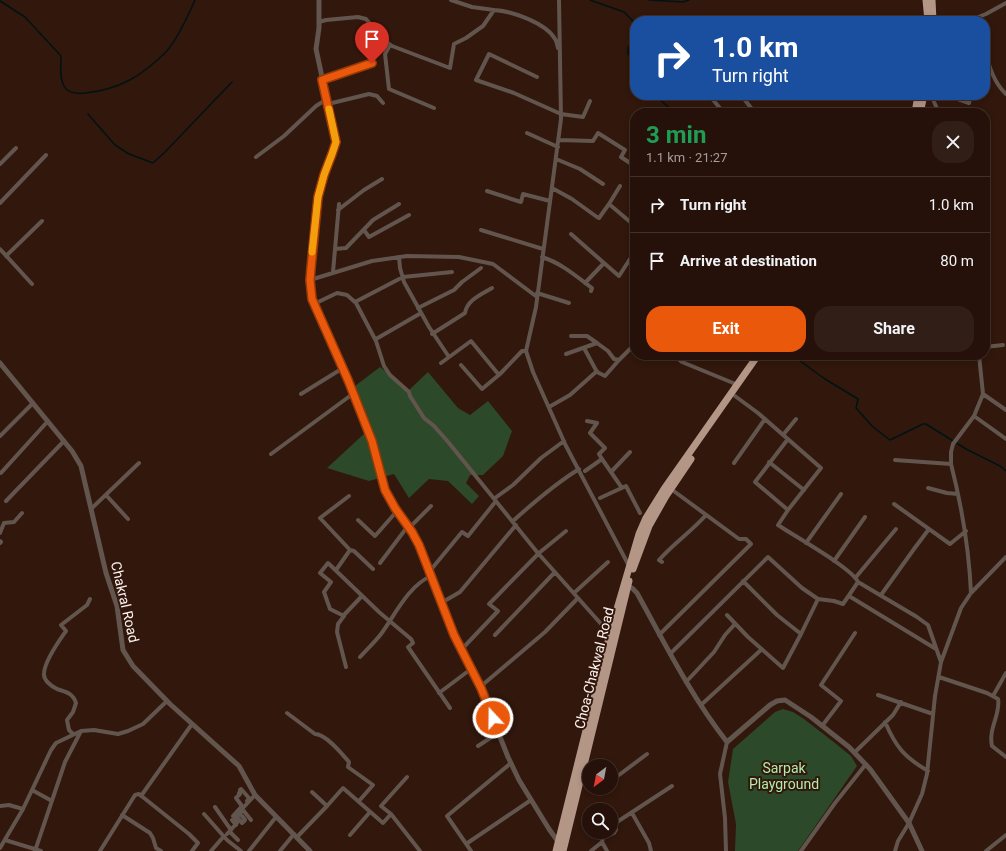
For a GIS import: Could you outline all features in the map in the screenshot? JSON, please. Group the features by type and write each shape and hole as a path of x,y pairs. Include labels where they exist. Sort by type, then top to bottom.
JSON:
{"highway":[{"path":"926,0 928,16"},
{"path":"932,0 933,16"},
{"path":"556,851 610,634 626,586 629,566 640,534 655,503 755,360"},
{"name":"Choa-Chakwal Road","path":"586,759 626,586 649,526 666,496 760,360"},
{"name":"Choa-Chakwal Road","path":"564,850 582,774"}],"street":[{"path":"319,0 320,28 316,49 336,142 318,197 310,280 312,299 354,393 372,441 385,490 419,545 441,603 461,650 480,687 511,763 531,800 564,850"},
{"path":"451,0 472,7 506,10 539,23 555,38 560,52"},
{"path":"559,0 561,114 559,140 537,295 526,351 532,372 564,441 629,566"},
{"path":"983,16 1006,3"},
{"path":"319,22 358,17 366,19 384,40 390,44 450,68 454,44 466,38 483,26 494,10"},
{"path":"390,44 385,54 389,89 434,108"},
{"path":"537,77 489,54 476,80 514,93 561,114 582,117 590,101"},
{"path":"322,80 372,63"},
{"path":"990,64 995,77 1006,94"},
{"path":"256,157 284,136 316,106 327,102 370,94 377,96 382,103"},
{"path":"713,100 720,108"},
{"path":"745,100 751,108"},
{"path":"961,100 969,103 970,100"},
{"path":"527,133 558,147"},
{"path":"559,140 593,141 598,134 626,150 621,157 630,163"},
{"path":"0,164 16,148"},
{"path":"0,203 46,155"},
{"path":"556,159 580,169 603,184"},
{"path":"338,210 364,190 382,179"},
{"path":"552,188 572,199 599,218 620,186"},
{"path":"487,191 521,202 523,194 550,200"},
{"path":"333,272 339,204"},
{"path":"335,249 346,248 373,220 399,204"},
{"path":"609,204 630,222"},
{"path":"364,230 369,237 409,215"},
{"path":"6,256 42,221"},
{"path":"481,230 543,249"},
{"path":"571,234 618,276 630,259"},
{"path":"0,249 32,284"},
{"path":"310,280 372,261 407,256 459,257 493,264 537,295 569,303"},
{"path":"399,257 402,277 432,334 449,357"},
{"path":"542,257 560,264 592,288 591,291"},
{"path":"585,283 604,263"},
{"path":"418,308 454,290 481,268"},
{"path":"355,302 402,277 452,272"},
{"path":"432,334 465,313 466,306 475,298 492,288"},
{"path":"314,304 337,293 347,295 355,302 376,339 384,366 390,375 409,392 424,418 434,426 449,443 539,554 610,634"},
{"path":"376,339 421,313"},
{"path":"571,336 587,336 608,351 614,359 619,360"},
{"path":"441,363 471,341 499,375"},
{"path":"566,354 597,343"},
{"path":"990,346 1003,345"},
{"path":"584,348 597,371 605,376 630,349"},
{"path":"461,365 482,389 499,375 522,351 526,351"},
{"path":"679,360 738,385"},
{"path":"972,593 966,531 951,464 951,452 956,439 974,416 983,394 980,360"},
{"name":"Chakral Road","path":"0,363 72,451 81,466 106,573 117,606 123,650 133,666 167,701 239,766 255,795 310,851"},
{"path":"300,394 343,368"},
{"path":"548,407 570,395 597,371"},
{"path":"271,454 354,393"},
{"path":"983,394 1006,410"},
{"path":"735,396 765,419 821,468 778,525 834,561 856,577 858,582 928,625 941,662"},
{"path":"0,436 33,403"},
{"path":"974,416 1006,439"},
{"path":"734,463 765,419"},
{"path":"783,435 796,420"},
{"path":"587,421 597,423 590,433 605,448 599,454 622,488"},
{"path":"1,473 48,422"},
{"path":"788,439 755,482 788,510"},
{"path":"6,501 64,441"},
{"path":"360,657 379,636 403,600 430,574 462,532 468,536 495,499 513,485 541,458 564,441"},
{"path":"611,472 630,452"},
{"path":"585,471 602,459"},
{"path":"895,460 951,464"},
{"path":"769,462 804,490"},
{"path":"91,509 139,463"},
{"path":"513,521 538,498 578,469"},
{"path":"600,498 626,486 640,513"},
{"path":"928,488 958,494"},
{"path":"659,635 751,544 746,539 739,539 671,489"},
{"path":"806,543 841,494"},
{"path":"106,495 128,519"},
{"path":"349,496 320,518 350,550 354,551 373,569"},
{"path":"894,504 950,544 966,531"},
{"path":"380,563 408,527 431,506"},
{"path":"358,520 375,536 397,511"},
{"path":"0,533 4,523 14,522 22,513"},
{"path":"662,562 660,560 668,550 706,515"},
{"path":"834,561 865,517"},
{"path":"441,603 460,592 516,525"},
{"path":"881,595 929,529"},
{"path":"856,577 896,530"},
{"path":"461,650 498,611 490,604 517,574 566,531"},
{"path":"336,570 350,550"},
{"path":"670,654 768,557 802,588 818,599 834,601 842,604 858,582"},
{"path":"895,851 898,841 909,824 922,794 928,771 933,714 941,662 960,608 1006,557"},
{"path":"574,593 608,562"},
{"path":"343,616 330,609 324,592 331,582 320,572 328,563 362,596 411,639 413,643 408,646 450,708"},
{"path":"495,634 556,572"},
{"path":"744,581 777,614 802,634"},
{"path":"626,586 632,588 637,593 686,682 709,719 727,742"},
{"path":"346,667 337,632 338,624 343,616 362,596"},
{"path":"849,596 937,650"},
{"path":"480,687 545,632 578,598"},
{"path":"727,615 783,668 802,634 818,599"},
{"path":"73,734 69,730 67,720 73,712 76,703 74,698 65,691 56,689 49,684 44,673 51,654 66,631 61,625 88,605 90,600"},
{"path":"686,682 714,652 725,635 735,624"},
{"path":"822,726 842,701 821,685 855,634"},
{"path":"701,705 762,649"},
{"path":"440,693 471,669"},
{"path":"993,696 1006,673"},
{"path":"939,676 987,693 998,699 999,705 992,726 990,739 992,746 1006,757"},
{"path":"878,695 933,714"},
{"path":"726,851 726,825 720,774 727,742 777,700 784,700 822,726 854,752 866,764 909,824 922,851"},
{"path":"0,848 6,840 51,750 56,743 81,731 94,730 118,734 128,731 143,724 167,701"},
{"path":"854,752 893,715 901,702"},
{"path":"287,713 315,734 319,734 332,744 349,762 348,767 373,785 358,801"},
{"path":"885,722 898,747 907,757 928,771"},
{"path":"141,796 192,724"},
{"path":"36,851 65,762 81,731"},
{"path":"478,746 498,733"},
{"path":"618,776 648,754"},
{"path":"471,851 447,816 511,763"},
{"path":"801,851 866,764"},
{"path":"407,777 381,806 391,814 420,851"},
{"path":"591,851 602,842 604,838 614,833 616,830 616,824 672,786"},
{"path":"280,851 327,806 343,788 383,823 391,814"},
{"path":"233,818 242,806 236,798 240,794 241,789 249,798 244,804"},
{"path":"32,790 52,801"},
{"path":"312,792 327,806"},
{"path":"100,851 134,795 137,794 189,834 198,843 192,851"},
{"path":"233,818 255,795"},
{"path":"466,844 531,800"},
{"path":"0,806 9,805 22,809"},
{"path":"215,807 228,833 241,851"},
{"path":"242,816 244,820 242,823 237,817 243,810 251,820"},
{"path":"350,835 370,812"},
{"path":"632,813 649,843 651,851"},
{"path":"204,814 228,833 231,833 238,840"},
{"path":"122,815 150,833 156,848 161,851"},
{"path":"249,851 276,817"},
{"path":"211,851 236,825 237,823 233,818"},
{"path":"986,851 1006,835"},
{"path":"6,840 36,851 41,851"},
{"path":"602,842 607,851"}],"green space":[{"path":"380,367 409,390 428,372 458,408 470,415 488,401 512,431 503,456 483,475 470,475 466,483 479,496 472,504 448,481 429,479 409,498 394,474 369,481 327,468 371,429 355,386"},
{"name":"Sarpak Playground","path":"783,709 793,712 804,719 851,756 857,766 798,851 735,851 736,824 728,782 733,749 775,712"}],"waterway":[{"path":"0,1 25,17 61,56 62,83 66,89 74,93 86,93 119,85 147,69 165,53 174,42 195,0"},
{"path":"590,0 624,12 630,18"},
{"path":"649,0 683,2 689,0"},
{"path":"630,45 628,47 628,54 630,56"},
{"path":"88,114 115,145 129,154 153,163 232,82"},
{"path":"661,100 669,108"},
{"path":"799,360 825,379 858,399 856,408 872,426 890,440 923,424 926,424 966,449 1000,466 1006,471"}],"slow traffic":[{"path":"312,252 318,197 336,142 329,109"}],"route":[{"path":"372,63 322,80 336,142 318,197 310,280 312,299 348,380 372,441 385,490 419,545 454,635 481,688 493,718"}]}
